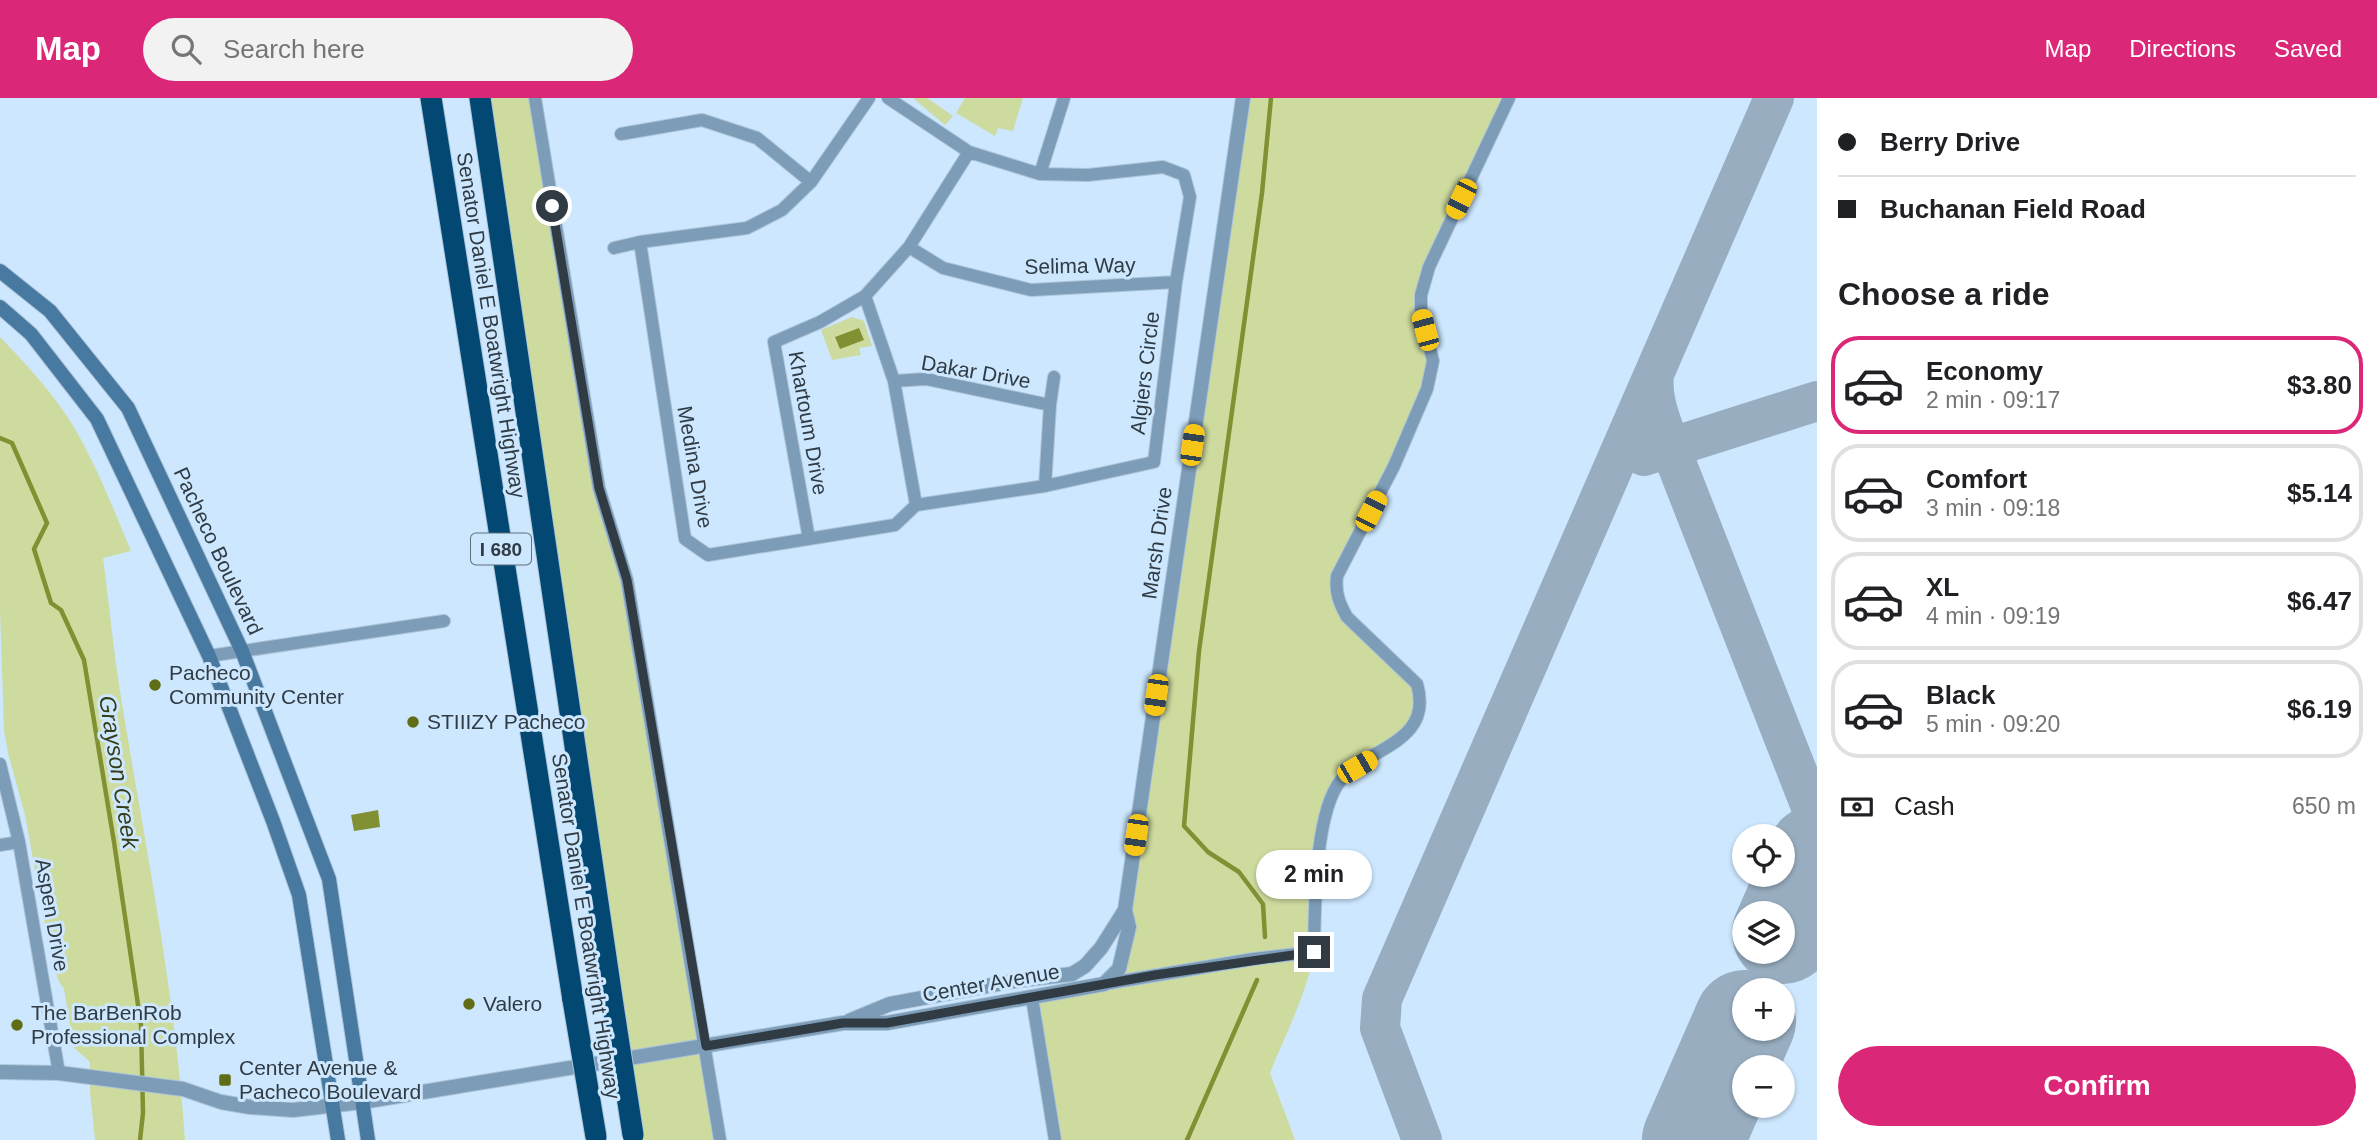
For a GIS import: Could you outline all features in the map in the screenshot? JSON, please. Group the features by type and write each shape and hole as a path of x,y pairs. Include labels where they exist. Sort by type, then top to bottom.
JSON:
{"highway":[{"name":"Senator Daniel E Boatwright Highway","path":"431,98 596,1139"},
{"name":"Senator Daniel E Boatwright Highway","path":"480,98 634,1137"}],"main road":[{"name":"Pacheco Boulevard","path":"0,271 50,311 128,408 242,651 329,879 369,1140"},
{"path":"0,307 31,334 97,419 209,656 299,895 338,1140"}],"street":[{"path":"535,98 599,488 627,580 720,1140"},
{"path":"614,248 747,228 782,210 811,182 869,98"},
{"path":"888,98 969,152 1040,174 1064,98"},
{"name":"Marsh Drive","path":"1104,984 1119,969 1129,927 1125,910 1243,98"},
{"path":"1104,984 1253,959 1314,952 1315,877 1333,793 1342,778 1406,733 1422,699 1417,684 1347,617 1335,591 1337,576 1394,466 1427,389 1433,361 1420,312 1421,295 1429,267 1509,98"},
{"path":"621,134 702,120 757,138 811,182"},
{"name":"Khartoum Drive","path":"808,539 774,342 820,322 865,296 909,247 969,152"},
{"name":"Algiers Circle","path":"916,505 1045,486 1154,462 1175,282 1190,197 1184,174 1163,167 1088,174 1040,174"},
{"name":"Medina Drive","path":"640,242 685,540 708,555 895,526 916,505"},
{"name":"Selima Way","path":"909,247 943,268 1031,290 1175,282"},
{"path":"865,296 894,381 916,505"},
{"name":"Dakar Drive","path":"1045,486 1054,377"},
{"name":"Dakar Drive","path":"894,381 926,379 1050,405"},
{"path":"209,656 444,621"},
{"name":"Aspen Drive","path":"0,764 19,842 60,1073"},
{"path":"0,845 19,842"},
{"name":"Marsh Drive","path":"1085,966 1101,948 1125,910"},
{"name":"Center Avenue","path":"843,1023 884,1005 987,985 1072,974 1085,966"},
{"name":"Center Avenue","path":"0,1072 60,1073 183,1089 221,1102 250,1107 293,1110 332,1107 843,1023 887,1023 1104,984"},
{"path":"1032,998 1055,1140"}],"shaded area":[{"path":"480,98 535,98 599,488 627,580 720,1140 634,1140"},
{"path":"913,98 927,98 953,116 945,125"},
{"path":"965,98 1023,98 1013,131 998,128 995,136 956,113"},
{"path":"1243,98 1509,98 1429,267 1421,295 1421,312 1433,361 1427,389 1394,466 1337,576 1338,597 1347,617 1417,684 1421,697 1419,714 1411,727 1399,738 1341,781 1328,804 1317,863 1315,946 1311,968 1270,1073 1295,1140 1055,1140 1032,998 1107,977 1119,969 1129,927 1125,910"},
{"path":"852,317 864,321 872,346 859,348 861,355 832,360 821,330"},
{"path":"859,328 864,340 840,349 835,337"},
{"path":"0,337 29,368 72,424 96,470 131,551 103,558 120,691 174,1027 185,1140 95,1140 90,1062 74,1048 64,989 58,980 46,931 25,815 4,730 0,610"},
{"path":"378,810 380,827 354,831 351,815"}],"waterway":[{"path":"1265,937 1263,904 1239,872 1208,852 1184,826 1199,651 1262,193 1271,98"},
{"name":"Grayson Creek","path":"0,438 12,443 47,523 34,549 51,603 61,610 84,660 141,1025 143,1113 140,1140"},
{"path":"1187,1140 1257,980"}],"taxiway":[{"path":"1422,1140 1380,1028 1382,999 1774,98"},
{"path":"1654,374 1656,402 1670,447 1815,817 1815,839 1804,886"},
{"path":"1644,456 1817,401"}],"runway":[{"path":"1795,906 1817,856"},
{"path":"1693,1140 1736,1041"}],"place":[{"name":"Pacheco Community Center","path":"155,685"},
{"name":"STIIIZY Pacheco","path":"413,722"},
{"name":"Valero","path":"469,1004"},
{"name":"The BarBenRob Professional Complex","path":"17,1025"},
{"name":"Center Avenue & Pacheco Boulevard","path":"225,1080"}],"route":[{"path":"552,206 599,488 627,580 706,1046 843,1023 887,1023 1155,975 1314,952"}]}
